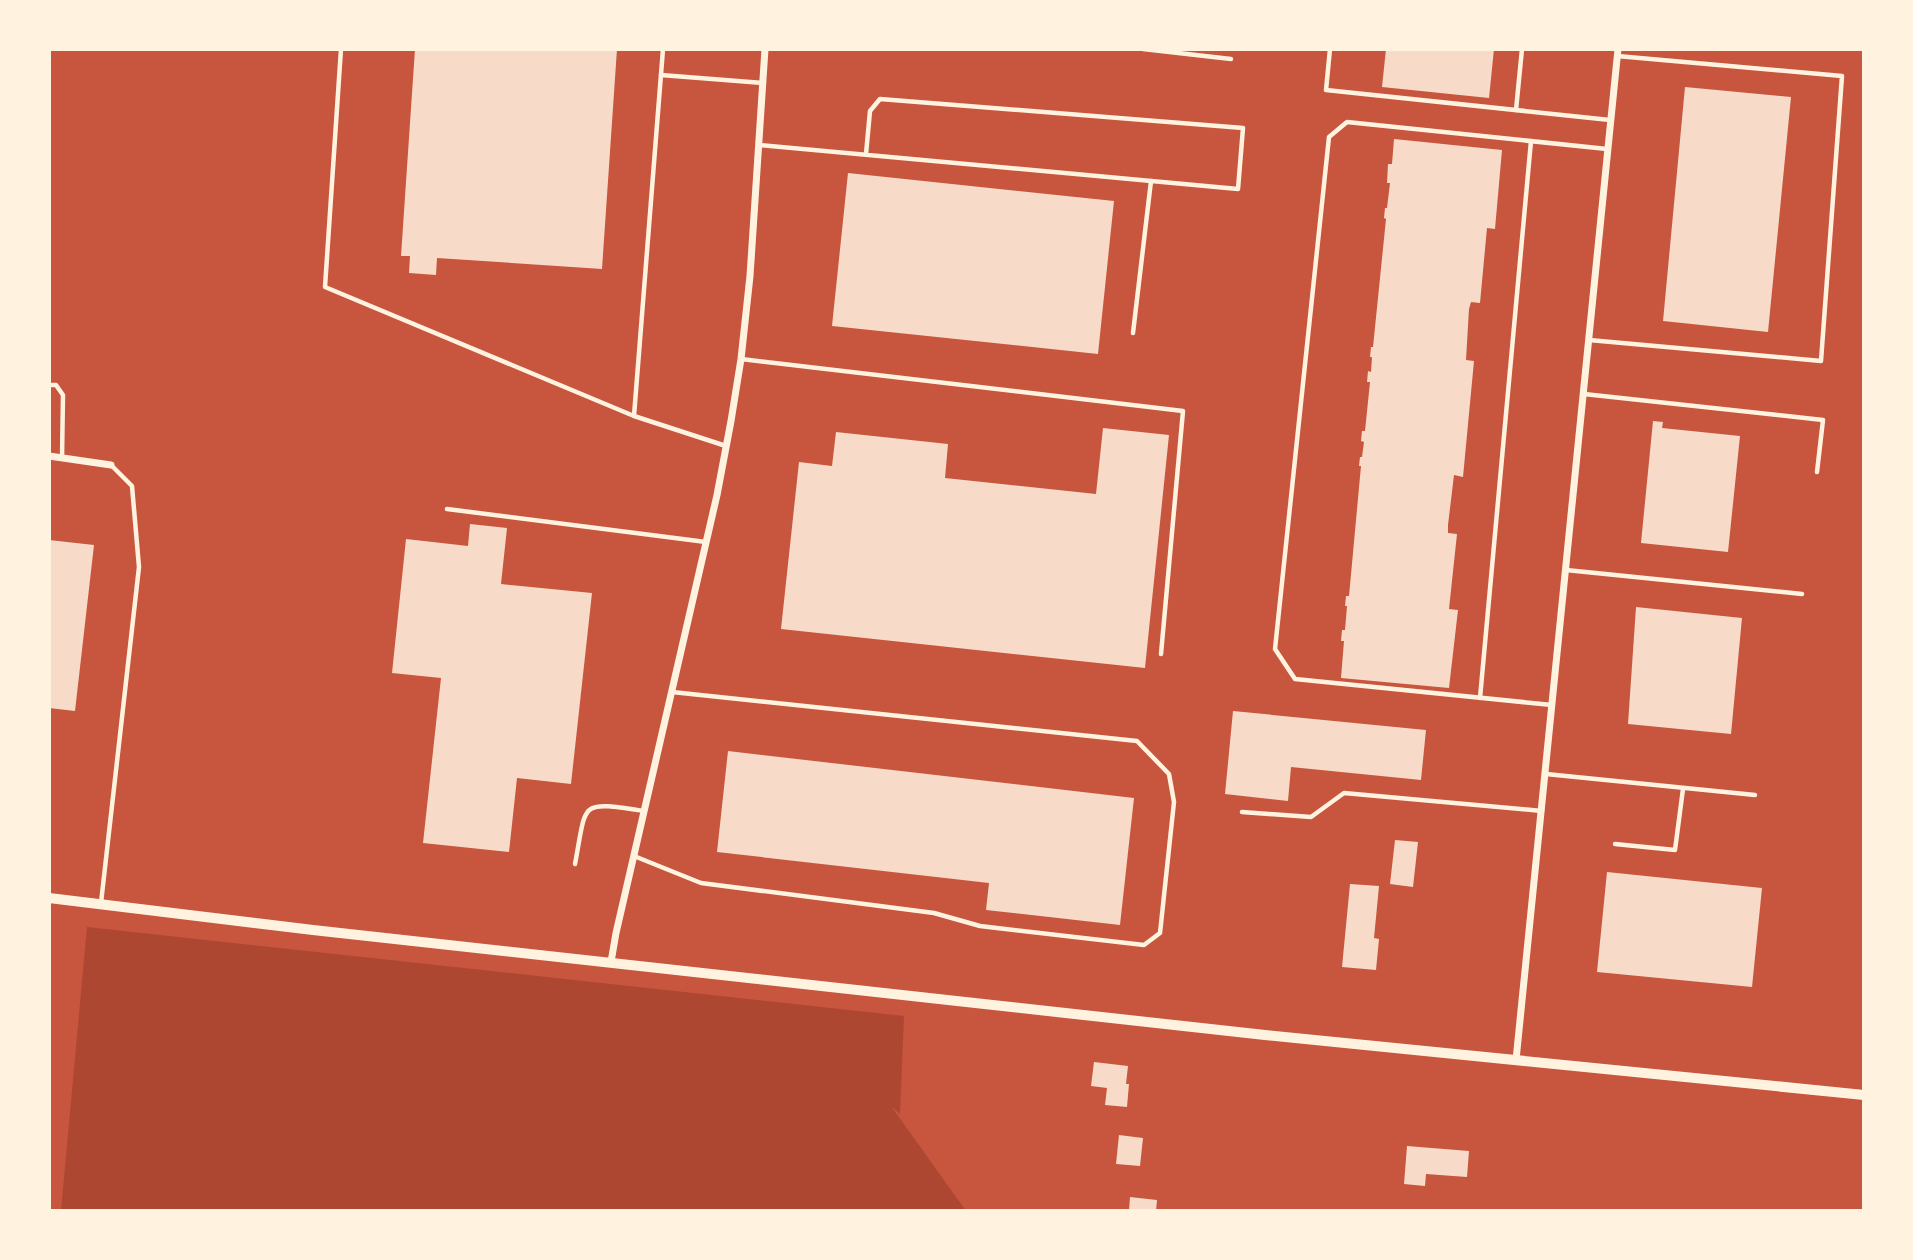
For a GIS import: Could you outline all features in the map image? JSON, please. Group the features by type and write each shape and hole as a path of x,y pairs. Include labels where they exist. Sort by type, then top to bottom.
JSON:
{"street":[{"path":"611,962 706,542 741,359 765,49"},
{"path":"1516,1060 1618,52"},
{"path":"49,456 111,465"},
{"path":"49,898 1265,1035 1864,1095"}],"lane":[{"path":"341,49 325,287 634,416 726,446"},
{"path":"634,416 663,49"},
{"path":"1143,49 1231,58"},
{"path":"1330,49 1326,90 1611,120"},
{"path":"1516,110 1522,49"},
{"path":"1589,340 1821,361 1842,76 1618,52"},
{"path":"661,75 762,83"},
{"path":"758,145 1238,189 1243,128 880,99 870,111 866,154"},
{"path":"1553,705 1295,679 1275,649 1329,137 1347,122 1608,149"},
{"path":"1480,698 1531,141"},
{"path":"1133,333 1151,181"},
{"path":"741,359 1183,411 1161,654"},
{"path":"49,384 56,385 63,395 62,457"},
{"path":"1584,394 1822,420 1817,472"},
{"path":"101,904 139,566 132,485 111,465"},
{"path":"447,509 706,542"},
{"path":"1566,570 1802,594"},
{"path":"634,856 701,883 934,913 980,926 1144,945 1160,933 1174,802 1169,774 1137,741 671,692"},
{"path":"1546,775 1755,795"},
{"path":"1615,844 1675,850 1683,789"},
{"path":"1242,812 1311,817 1345,793 1542,811"},
{"path":"575,864 585,813 593,806 606,805 644,811"}],"shaded area":[{"path":"87,927 904,1016 900,1114 891,1106 966,1211 61,1211"}],"building":[{"path":"415,49 617,49 602,269 437,258 436,275 409,273 410,256 401,256"},
{"path":"1386,49 1494,49 1489,98 1382,87"},
{"path":"1685,87 1791,97 1768,332 1663,321"},
{"path":"1394,139 1502,150 1495,229 1487,228 1480,303 1471,302 1469,309 1466,360 1474,361 1463,477 1454,475 1448,525 1448,533 1457,534 1449,609 1458,610 1449,688 1341,678 1344,641 1341,641 1342,630 1345,630 1346,596 1349,596 1359,466 1364,442 1361,441 1362,431 1365,431 1370,382 1367,382 1368,371 1371,372 1371,347 1390,183 1387,183 1388,164 1392,164"},
{"path":"848,173 1114,201 1098,354 832,326"},
{"path":"1653,421 1663,422 1662,428 1740,436 1728,552 1641,543"},
{"path":"1103,428 1169,435 1145,668 781,629 799,462 832,466 836,432 948,444 945,478 1096,494"},
{"path":"470,524 507,528 501,584 592,593 571,784 517,778 509,852 423,843 441,678 392,673 406,539 468,546"},
{"path":"49,540 94,545 75,711 49,708"},
{"path":"1636,607 1742,618 1731,734 1628,724"},
{"path":"1233,711 1426,730 1421,780 1291,767 1288,801 1225,794"},
{"path":"728,751 1134,798 1120,925 986,910 989,883 717,852"},
{"path":"1395,840 1418,842 1413,887 1390,884"},
{"path":"1607,872 1762,888 1752,987 1597,972"},
{"path":"1350,884 1379,886 1374,938 1379,939 1376,970 1342,967"},
{"path":"1094,1062 1128,1066 1127,1107 1105,1105 1107,1088 1091,1086"},
{"path":"1119,1135 1143,1138 1140,1166 1116,1164"},
{"path":"1407,1146 1469,1151 1467,1177 1426,1174 1425,1186 1404,1184"},
{"path":"1130,1197 1157,1200 1156,1211 1129,1211"}]}
